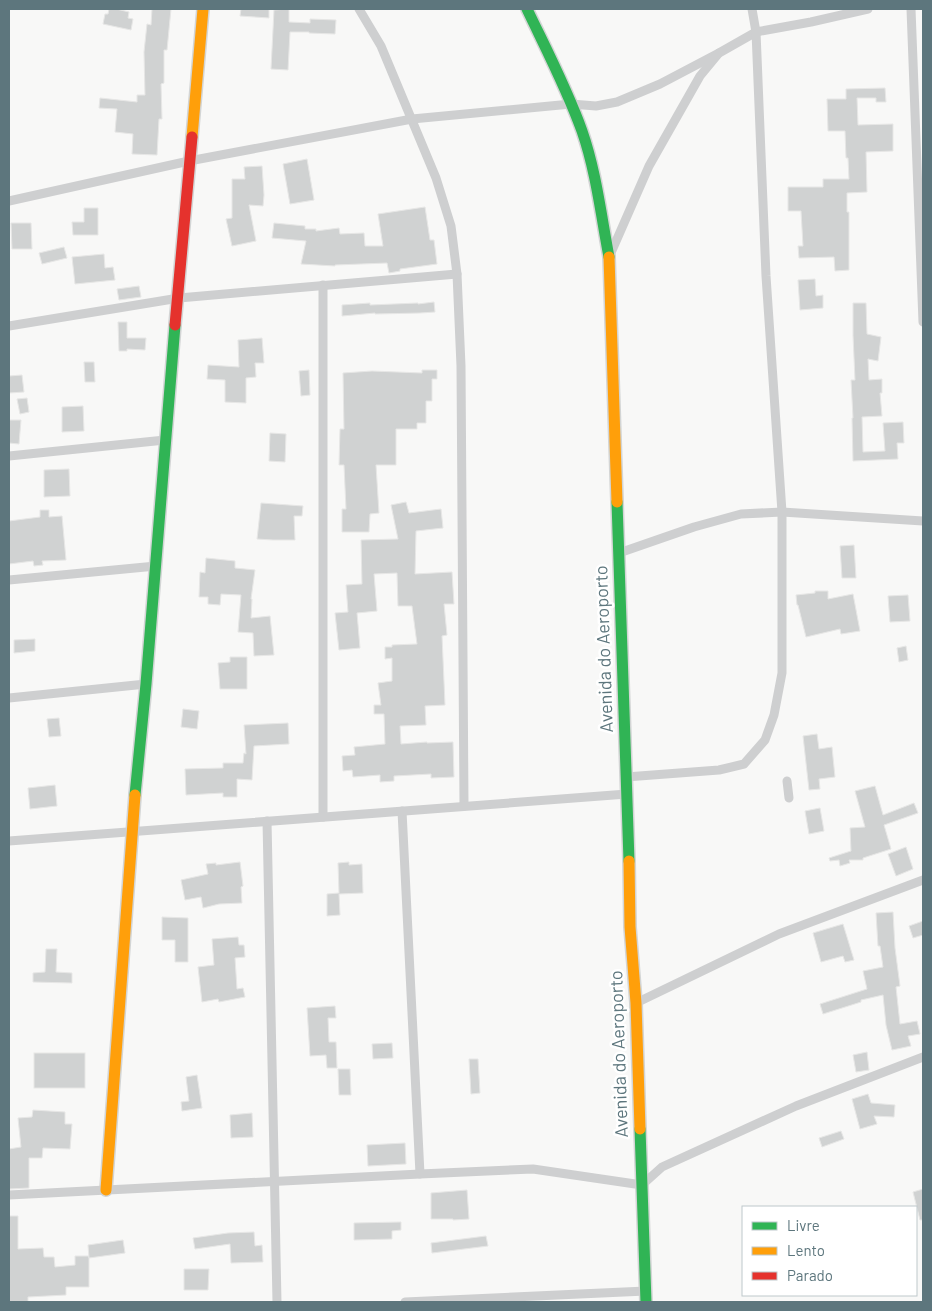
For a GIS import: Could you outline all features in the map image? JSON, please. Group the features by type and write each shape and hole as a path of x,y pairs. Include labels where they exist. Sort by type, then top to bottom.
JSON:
{"main road":[{"path":"106,1190 132,831 203,9"},
{"name":"Avenida do Aeroporto","path":"527,9 582,132 599,203 608,258 630,927 636,1003 646,1297"}],"street":[{"path":"359,9 380,46 436,178 450,226 457,274 460,366 464,806"},
{"path":"626,777 719,770 744,764 765,740 774,715 782,673 782,512 766,276 756,32 752,9"},
{"path":"9,201 189,161 412,119 571,104 596,106 618,102 660,84 756,32 868,9"},
{"path":"911,9 923,322"},
{"path":"608,258 649,166 700,76 719,53"},
{"path":"9,326 178,298 457,274"},
{"path":"323,817 324,285"},
{"path":"9,456 165,440"},
{"path":"618,553 694,527 741,514 782,512 923,521"},
{"path":"9,580 156,566"},
{"path":"9,698 146,684"},
{"path":"787,781 789,798"},
{"path":"9,840 627,794"},
{"path":"402,811 420,1174"},
{"path":"267,821 277,1302"},
{"path":"636,1003 780,934 923,880"},
{"path":"9,1195 533,1169 642,1185 662,1167 796,1106 923,1057"},
{"path":"405,1302 646,1297"}],"building":[{"path":"109,9 129,12 128,18 133,19 131,30 103,24 105,14 108,14"},
{"path":"152,9 171,9 167,50 164,50 164,83 161,84 162,119 159,119 157,155 132,154 133,134 115,132 117,109 99,108 100,98 137,102 137,95 145,95 144,52 147,24 151,25"},
{"path":"241,9 269,9 269,18 240,16"},
{"path":"289,9 289,22 310,23 310,19 336,20 335,34 290,32 288,70 271,69 274,10"},
{"path":"885,88 886,102 876,102 876,98 857,98 858,125 893,124 893,151 866,152 867,192 847,193 847,212 849,212 849,270 835,271 834,257 799,258 798,246 803,246 801,211 788,211 788,187 823,187 823,179 849,179 845,131 828,131 827,99 846,99 846,89"},
{"path":"307,159 314,200 290,204 283,164"},
{"path":"262,166 263,206 249,205 256,241 232,246 226,219 232,218 232,179 245,179 244,167"},
{"path":"425,207 430,240 434,240 437,264 400,269 400,271 389,273 387,263 335,266 301,264 306,241 272,238 274,223 305,226 305,229 316,229 316,231 339,228 340,234 364,233 365,246 383,246 378,214"},
{"path":"84,208 98,208 98,235 73,235 72,222 84,222"},
{"path":"11,223 31,223 32,249 12,249"},
{"path":"64,247 67,258 42,264 39,253"},
{"path":"104,254 105,268 113,267 115,280 75,284 72,257"},
{"path":"815,279 816,296 823,295 823,308 800,310 798,280"},
{"path":"139,286 141,297 119,300 117,289"},
{"path":"434,302 435,312 375,313 342,316 342,305"},
{"path":"853,303 866,303 867,334 881,337 878,361 868,359 869,380 882,379 882,393 880,393 882,416 862,417 863,452 885,451 883,423 903,422 904,443 897,443 898,459 853,461 851,380 855,380"},
{"path":"118,322 127,322 127,338 146,338 145,350 127,349 127,351 119,351"},
{"path":"262,338 264,363 255,363 256,377 246,378 246,403 225,402 225,380 207,379 208,365 239,367 238,340"},
{"path":"84,362 94,362 95,382 85,382"},
{"path":"309,370 310,395 301,396 299,371"},
{"path":"422,370 437,370 437,379 432,379 432,401 426,401 426,423 417,423 417,429 396,429 396,465 376,465 379,513 370,514 369,532 342,532 342,509 346,509 344,465 339,465 340,429 344,429 343,373 372,371 422,373"},
{"path":"22,375 24,392 9,393 9,376"},
{"path":"27,398 29,412 20,414 17,399"},
{"path":"83,406 84,431 62,432 62,407"},
{"path":"9,420 21,420 19,444 9,443"},
{"path":"270,433 286,434 285,462 269,461"},
{"path":"69,469 70,496 44,497 44,470"},
{"path":"406,502 409,513 441,509 443,528 416,531 415,574 452,572 454,604 444,604 447,635 442,636 445,705 425,706 426,725 400,726 401,744 453,742 454,777 431,778 431,774 394,776 394,781 380,782 380,775 353,777 352,770 343,771 342,756 355,755 354,747 385,744 384,714 374,714 374,705 381,705 378,683 392,681 392,658 385,659 385,647 417,644 412,606 398,606 397,573 374,574 377,611 357,613 360,648 339,650 335,613 348,612 346,585 362,584 361,540 398,539 391,505"},
{"path":"261,503 303,506 302,516 294,516 295,540 257,539"},
{"path":"40,510 49,510 49,517 62,516 66,560 42,561 43,565 34,566 33,561 9,564 9,521 40,517"},
{"path":"854,545 856,578 842,578 840,546"},
{"path":"206,558 235,561 235,568 255,570 251,599 251,618 270,616 274,655 254,656 253,633 238,632 241,595 221,594 220,605 208,604 208,597 199,597 200,572 205,573"},
{"path":"815,591 828,591 828,599 853,594 860,631 841,634 840,629 806,637 796,595 815,593"},
{"path":"908,595 910,621 890,622 888,596"},
{"path":"35,639 35,651 14,653 14,640"},
{"path":"906,646 908,660 899,662 897,648"},
{"path":"230,657 247,657 247,689 220,689 218,663 230,662"},
{"path":"183,709 199,711 197,729 181,727"},
{"path":"59,718 61,736 49,737 47,719"},
{"path":"288,723 289,744 254,746 252,780 237,779 237,797 223,797 223,793 186,795 185,769 223,768 223,763 243,763 244,753 246,754 244,725"},
{"path":"817,734 819,749 832,747 835,777 819,779 820,789 809,790 803,736"},
{"path":"55,785 57,806 30,809 28,788"},
{"path":"875,786 883,815 914,803 918,813 884,825 891,849 863,858 863,860 849,860 850,863 840,866 839,860 830,861 829,858 851,851 850,828 865,827 855,791"},
{"path":"820,808 824,831 809,834 805,811"},
{"path":"906,847 913,869 896,876 888,854"},
{"path":"240,862 243,886 241,887 242,903 219,904 203,908 201,897 185,900 181,880 208,874 206,864 216,863 216,865"},
{"path":"349,862 349,865 362,864 363,893 339,894 340,915 327,916 327,894 339,893 338,863"},
{"path":"893,912 900,986 896,987 900,1024 917,1021 920,1034 908,1036 911,1046 892,1050 886,1025 883,995 861,1000 861,1002 823,1014 820,1004 867,989 863,971 883,967 880,946 878,946 876,913"},
{"path":"162,917 188,918 188,962 175,962 175,940 162,940"},
{"path":"923,921 923,935 913,938 909,926"},
{"path":"843,924 854,960 845,962 843,956 821,962 813,933"},
{"path":"238,937 239,945 244,945 245,957 235,958 237,989 243,988 245,997 219,1002 218,999 202,1002 198,967 214,965 212,939"},
{"path":"46,949 57,949 56,972 72,973 72,983 33,982 33,973 45,972"},
{"path":"335,1006 336,1018 328,1018 329,1042 336,1042 337,1068 327,1068 326,1055 310,1056 307,1008"},
{"path":"392,1043 393,1058 373,1059 372,1044"},
{"path":"867,1052 869,1070 856,1072 853,1055"},
{"path":"34,1053 85,1053 85,1088 34,1088"},
{"path":"469,1059 478,1059 480,1093 471,1094"},
{"path":"338,1069 350,1069 351,1095 339,1095"},
{"path":"197,1075 202,1108 182,1111 181,1102 189,1101 186,1077"},
{"path":"868,1094 871,1103 895,1105 894,1117 874,1116 877,1124 860,1129 852,1099"},
{"path":"33,1110 65,1112 65,1124 72,1124 70,1149 43,1148 42,1158 29,1158 29,1188 9,1189 9,1149 21,1147 18,1118 32,1117"},
{"path":"252,1113 253,1137 231,1138 230,1115"},
{"path":"841,1131 844,1139 822,1147 819,1138"},
{"path":"405,1143 406,1164 368,1166 367,1145"},
{"path":"923,1189 923,1220 920,1220 913,1192"},
{"path":"467,1190 469,1219 431,1219 431,1193"},
{"path":"9,1216 18,1216 18,1249 43,1248 44,1257 54,1257 55,1267 75,1265 75,1256 89,1256 89,1287 66,1287 66,1295 28,1297 28,1302 9,1302"},
{"path":"401,1222 401,1230 392,1231 392,1239 354,1240 354,1223"},
{"path":"254,1232 255,1246 262,1245 263,1262 231,1263 230,1244 195,1249 193,1238 228,1233"},
{"path":"486,1236 488,1246 432,1253 431,1243"},
{"path":"123,1240 125,1253 89,1258 88,1245"},
{"path":"184,1269 209,1269 208,1290 184,1290"}],"traffic: fast":[{"path":"527,9 563,84 587,146 595,177 609,257"},
{"path":"135,795 146,684 175,325"},
{"path":"617,502 629,861"},
{"path":"640,1129 646,1302"}],"traffic: slow":[{"path":"192,137 203,9"},
{"path":"609,257 617,502"},
{"path":"106,1190 135,795"},
{"path":"629,861 630,927 636,1003 640,1129"}],"traffic: jam":[{"path":"175,325 192,137"}]}
